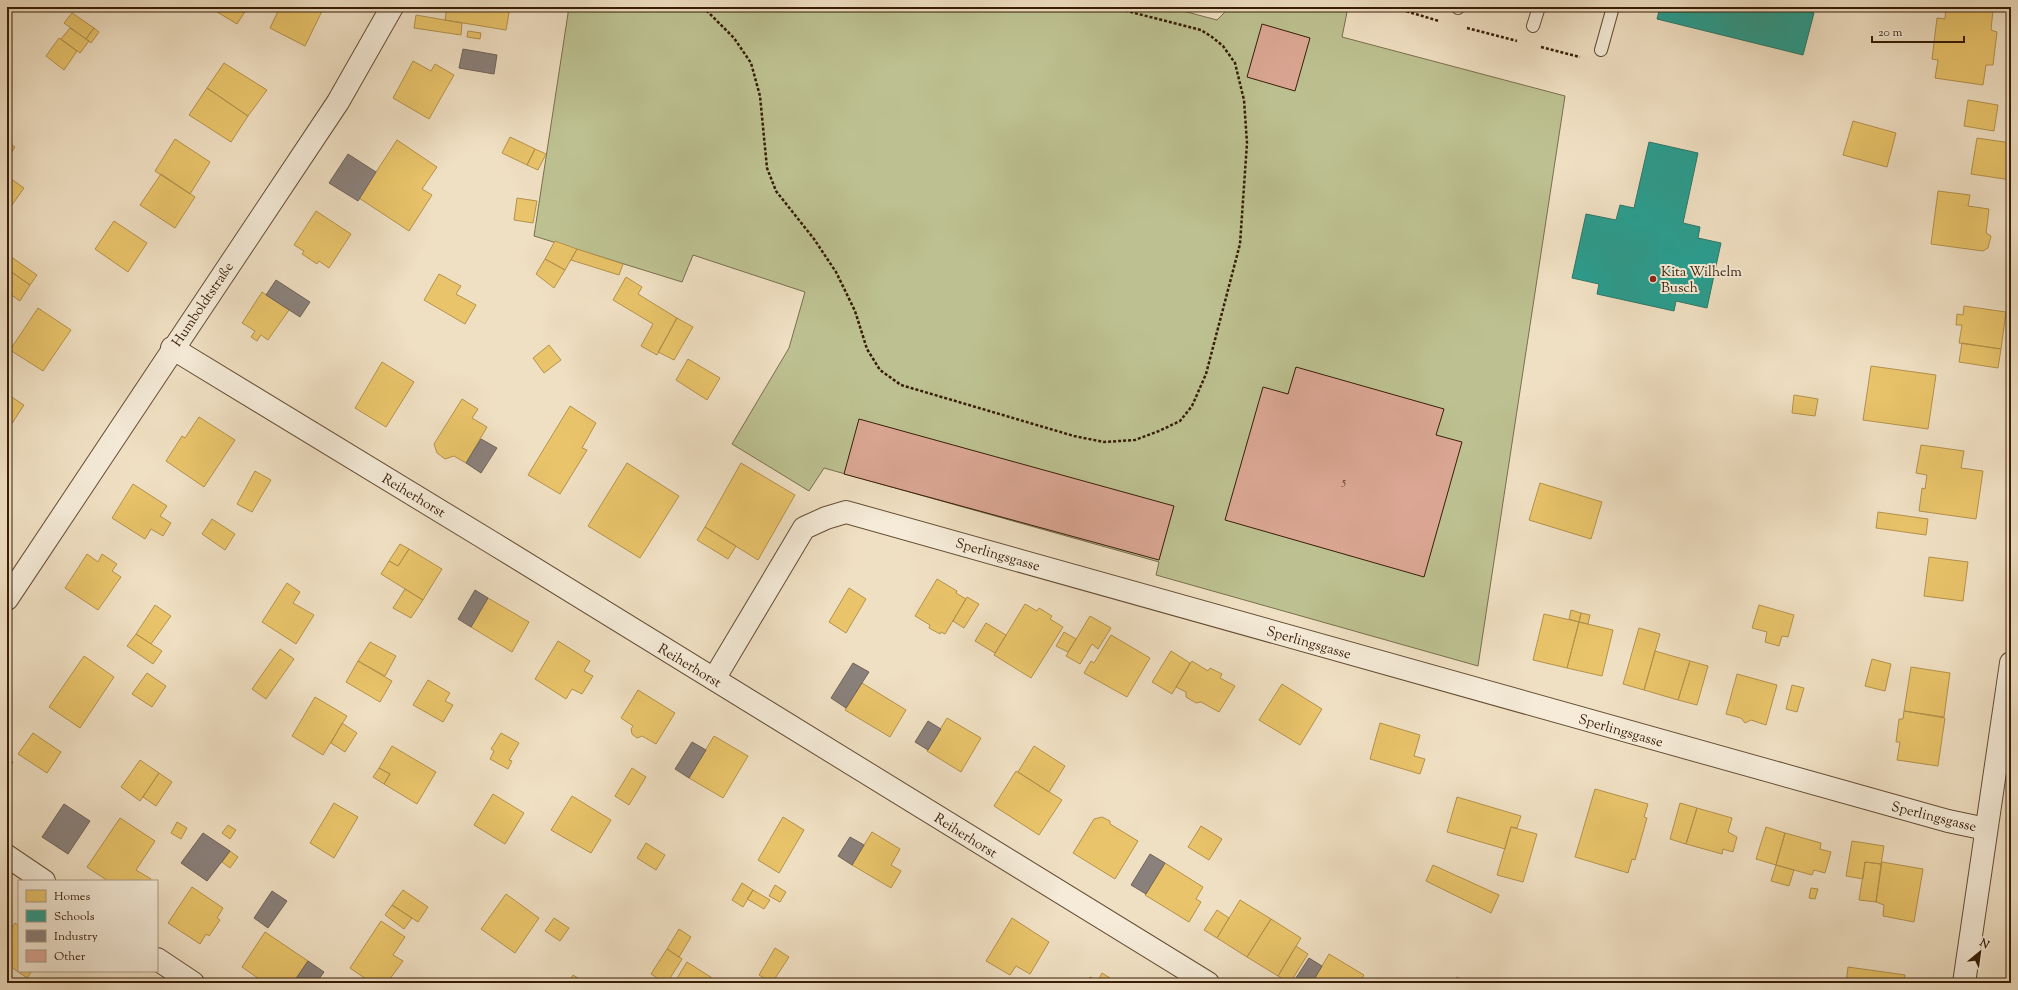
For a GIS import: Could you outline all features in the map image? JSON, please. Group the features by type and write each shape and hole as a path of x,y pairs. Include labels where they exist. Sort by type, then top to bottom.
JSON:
{"street":[{"name":"Humboldtstraße","path":"7,599 172,348 338,102 392,7"},
{"name":"Reiherhorst","path":"172,348 1208,983"},
{"name":"Sperlingsgasse","path":"714,679 804,528 826,518 846,512 1940,819 1986,828"},
{"path":"1964,983 2011,663"},
{"path":"7,856 43,880"},
{"path":"158,959 193,983"}],"lane":[{"path":"1533,26 1539,7"},
{"path":"1600,50 1613,7"}],"path":[{"path":"703,7 734,38 752,63 760,96 767,168 776,191 814,239 836,272 855,310 867,349 880,370 901,385 1074,436 1104,442 1135,440 1159,431 1180,421 1192,406 1206,374 1240,244 1247,143 1244,100 1236,63 1223,46 1201,30 1111,7"},
{"path":"1392,7 1446,22"},
{"path":"1466,28 1524,43"},
{"path":"1539,47 1581,58"}],"green space":[{"path":"569,7 1168,7 1217,20 1230,7 1348,7 1342,37 1565,96 1478,666 1156,575 1159,562 824,468 809,491 732,444 789,348 805,292 693,255 682,282 534,236"}],"building: Homes":[{"path":"209,7 248,7 237,24"},
{"path":"280,7 324,7 305,46 270,28"},
{"path":"447,7 510,7 506,30 445,20"},
{"path":"1946,7 1976,7 1993,10 1991,30 1997,32 1993,65 1986,65 1983,85 1935,78 1938,60 1932,59 1937,18 1945,19"},
{"path":"72,13 94,28 86,39 64,23"},
{"path":"416,15 462,23 461,35 414,28"},
{"path":"70,28 89,41 80,53 61,39"},
{"path":"94,28 99,32 91,43 86,39"},
{"path":"468,31 481,33 480,39 467,37"},
{"path":"59,38 77,51 64,70 46,56"},
{"path":"413,61 431,71 435,64 454,75 429,119 393,98"},
{"path":"224,63 267,90 248,116 207,88"},
{"path":"207,88 248,116 231,142 189,115"},
{"path":"1968,100 1998,105 1994,131 1964,126"},
{"path":"1853,121 1896,133 1887,167 1843,155"},
{"path":"510,137 535,149 527,165 502,153"},
{"path":"1977,138 2011,143 2011,180 1971,174"},
{"path":"175,139 210,162 190,194 155,171"},
{"path":"397,140 437,167 422,189 432,195 409,231 359,198"},
{"path":"7,141 15,147 7,159"},
{"path":"535,149 546,154 538,170 527,165"},
{"path":"161,174 195,197 175,228 140,205"},
{"path":"7,176 24,188 7,212"},
{"path":"1938,191 1970,195 1968,206 1989,209 1986,233 1991,236 1988,248 1983,251 1931,244"},
{"path":"517,198 537,201 533,223 514,220"},
{"path":"316,211 351,234 329,268 319,261 317,264 302,254 304,251 294,245"},
{"path":"114,221 147,243 128,272 95,249"},
{"path":"555,241 577,249 565,270 545,259"},
{"path":"577,249 623,264 619,275 571,260"},
{"path":"7,254 37,275 30,285 7,269"},
{"path":"545,259 565,270 554,288 536,274"},
{"path":"7,269 30,285 20,301 7,292"},
{"path":"439,274 461,286 456,294 476,305 465,324 424,300"},
{"path":"626,277 642,287 638,294 677,318 657,355 641,346 653,324 613,300"},
{"path":"262,292 289,310 268,340 261,335 257,341 251,337 255,331 242,323"},
{"path":"1964,306 2006,312 2001,349 1959,343 1962,325 1956,325 1957,314 1963,315"},
{"path":"38,308 71,330 43,371 10,350"},
{"path":"677,318 693,327 674,360 658,352"},
{"path":"1962,343 2001,349 1998,368 1959,362"},
{"path":"549,345 561,360 544,373 533,358"},
{"path":"688,359 720,378 707,400 676,380"},
{"path":"382,362 414,382 386,427 355,408"},
{"path":"1871,366 1936,375 1928,429 1863,420"},
{"path":"7,394 24,405 7,431"},
{"path":"1794,395 1818,399 1815,416 1792,413"},
{"path":"462,399 478,409 472,418 487,427 466,463 454,456 445,459 437,453 434,444"},
{"path":"570,406 596,423 582,448 587,450 560,494 528,475"},
{"path":"199,417 235,440 204,487 166,461 182,436 185,438"},
{"path":"1921,445 1964,451 1961,468 1983,471 1976,519 1919,511 1922,488 1925,489 1927,475 1916,473"},
{"path":"627,463 679,496 640,558 588,526"},
{"path":"741,463 795,495 758,560 705,527"},
{"path":"255,471 271,480 252,512 237,504"},
{"path":"1540,483 1602,502 1591,539 1529,520"},
{"path":"133,484 167,506 160,516 171,523 163,536 151,529 145,539 112,518"},
{"path":"1878,512 1928,519 1926,535 1876,528"},
{"path":"212,519 235,534 225,550 202,534"},
{"path":"705,527 736,546 728,559 697,540"},
{"path":"400,544 409,549 398,566 389,561"},
{"path":"409,549 442,569 423,600 381,574 389,561 398,566"},
{"path":"87,554 98,562 102,554 117,564 112,571 121,577 98,610 65,588"},
{"path":"1929,557 1968,562 1963,601 1924,596"},
{"path":"937,579 957,591 956,593 966,599 945,634 941,632 940,634 929,628 930,625 915,616"},
{"path":"287,583 300,592 293,603 314,615 296,644 262,622"},
{"path":"849,588 866,599 846,633 829,622"},
{"path":"405,589 423,600 411,618 393,608"},
{"path":"967,597 979,604 964,628 953,621"},
{"path":"488,598 529,622 512,652 471,627"},
{"path":"1025,604 1037,611 1039,608 1052,616 1050,619 1063,627 1031,678 994,655"},
{"path":"155,605 171,616 151,644 136,634"},
{"path":"1759,605 1794,615 1788,637 1782,636 1779,646 1765,642 1767,632 1752,628"},
{"path":"1571,610 1581,613 1579,622 1569,619"},
{"path":"1581,613 1590,615 1588,624 1579,622"},
{"path":"1544,614 1579,622 1567,668 1533,660"},
{"path":"1090,616 1111,628 1098,649 1092,644 1080,664 1066,656"},
{"path":"1579,622 1613,630 1602,676 1567,668"},
{"path":"986,623 1006,635 995,653 975,641"},
{"path":"1639,628 1660,634 1644,690 1623,684"},
{"path":"1064,632 1076,639 1068,652 1056,646"},
{"path":"136,634 162,651 153,664 127,646"},
{"path":"1111,635 1150,658 1127,697 1084,673 1091,661 1094,663"},
{"path":"558,641 590,661 584,671 593,676 582,694 572,689 566,699 535,679"},
{"path":"370,642 396,656 385,676 358,661"},
{"path":"280,649 294,659 266,699 252,689"},
{"path":"1171,651 1190,663 1172,694 1152,682"},
{"path":"1655,651 1690,661 1678,700 1644,690"},
{"path":"84,656 114,677 80,728 49,707"},
{"path":"1872,659 1891,664 1885,691 1865,686"},
{"path":"358,661 392,681 380,702 346,682"},
{"path":"1192,661 1208,671 1210,668 1222,674 1220,678 1235,686 1219,712 1201,702 1196,703 1186,697 1186,692 1176,687"},
{"path":"1690,661 1708,666 1697,705 1678,700"},
{"path":"1911,667 1950,673 1944,717 1904,711"},
{"path":"147,673 166,686 152,707 132,694"},
{"path":"1737,674 1777,685 1766,725 1751,720 1745,723 1741,718 1726,714"},
{"path":"428,680 450,693 445,701 453,705 443,722 413,705"},
{"path":"862,683 906,710 890,737 845,710"},
{"path":"1282,684 1322,709 1300,745 1259,720"},
{"path":"1792,685 1804,688 1797,712 1786,709"},
{"path":"638,690 675,713 656,744 642,736 637,738 632,734 631,729 633,726 621,718"},
{"path":"315,697 347,716 323,755 292,736"},
{"path":"1904,711 1945,718 1938,766 1897,760 1900,742 1896,742 1899,719 1903,719"},
{"path":"947,718 981,738 961,772 927,751"},
{"path":"342,723 357,733 345,752 331,743"},
{"path":"1380,723 1420,735 1414,756 1425,759 1420,774 1370,759"},
{"path":"33,733 61,752 47,773 18,754"},
{"path":"501,733 519,743 509,760 512,761 508,769 490,759 494,751 491,749"},
{"path":"714,736 748,756 723,798 689,778"},
{"path":"392,746 436,772 417,804 384,784 390,774 379,768"},
{"path":"1034,746 1065,766 1049,792 1018,772"},
{"path":"7,758 13,762 7,771"},
{"path":"140,760 159,773 140,801 121,787"},
{"path":"379,768 390,774 384,784 373,777"},
{"path":"632,768 646,777 629,805 615,796"},
{"path":"1016,771 1062,800 1039,835 994,806"},
{"path":"159,773 172,782 156,806 143,797"},
{"path":"1595,789 1648,804 1644,817 1647,818 1635,860 1632,859 1628,873 1575,857"},
{"path":"493,794 524,813 505,844 474,825"},
{"path":"572,796 611,820 591,853 551,830"},
{"path":"1457,797 1521,816 1517,828 1511,827 1505,849 1447,832"},
{"path":"334,803 358,817 334,858 310,843"},
{"path":"1680,803 1697,808 1686,844 1670,839"},
{"path":"1697,808 1732,818 1728,832 1737,837 1733,852 1723,849 1722,854 1686,844"},
{"path":"783,817 804,830 779,873 758,860"},
{"path":"1102,817 1110,821 1110,824 1138,841 1115,879 1073,853 1094,819"},
{"path":"120,818 155,841 136,870 151,879 150,880 106,880 87,867"},
{"path":"177,822 187,828 181,839 171,833"},
{"path":"228,825 236,830 230,839 222,833"},
{"path":"1201,826 1222,839 1209,860 1188,847"},
{"path":"1511,827 1537,834 1523,882 1497,875"},
{"path":"1766,827 1785,833 1776,865 1756,859"},
{"path":"872,832 900,849 891,865 901,871 891,888 852,865"},
{"path":"1785,833 1821,843 1820,849 1831,852 1825,873 1814,870 1812,875 1776,865"},
{"path":"1852,841 1884,846 1881,864 1865,862 1863,879 1846,876"},
{"path":"646,843 665,855 656,870 637,858"},
{"path":"230,851 238,857 230,868 222,862"},
{"path":"1865,862 1881,864 1876,902 1859,900"},
{"path":"1882,862 1923,869 1914,922 1883,916 1884,905 1876,902"},
{"path":"1165,863 1203,887 1196,899 1201,902 1189,922 1145,895"},
{"path":"1433,865 1499,895 1491,913 1426,881"},
{"path":"1776,865 1794,870 1789,886 1771,881"},
{"path":"742,883 753,890 743,907 732,900"},
{"path":"775,885 786,892 780,902 769,896"},
{"path":"192,887 223,908 217,918 220,920 209,936 206,934 200,944 168,923"},
{"path":"1811,888 1818,889 1815,899 1809,898"},
{"path":"403,890 428,907 418,922 392,905"},
{"path":"753,890 770,900 764,909 747,899"},
{"path":"506,894 539,918 515,953 481,929"},
{"path":"1240,900 1271,919 1247,957 1217,938"},
{"path":"392,905 412,918 404,929 385,915"},
{"path":"1217,910 1229,918 1217,938 1204,930"},
{"path":"554,918 569,928 560,941 545,931"},
{"path":"1012,918 1049,942 1030,974 1016,966 1010,975 986,961"},
{"path":"1271,919 1301,938 1278,976 1247,957"},
{"path":"381,921 405,937 393,955 403,961 387,983 372,983 350,968"},
{"path":"15,923 18,925 18,972 7,964 7,934"},
{"path":"679,929 691,937 679,957 667,949"},
{"path":"265,932 308,961 293,983 265,983 242,967"},
{"path":"1296,946 1308,954 1290,983 1278,976"},
{"path":"775,948 789,957 772,983 759,975"},
{"path":"667,949 682,959 667,983 665,983 651,974"},
{"path":"1329,954 1364,975 1359,983 1312,983"},
{"path":"687,962 720,983 674,983"},
{"path":"1848,967 1905,975 1904,983 1846,983"},
{"path":"18,972 31,972 27,978"},
{"path":"1102,973 1118,983 1087,983 1090,977 1098,981"},
{"path":"573,975 586,983 568,983"},
{"path":"1457,977 1468,983 1454,983"}],"building: Schools":[{"path":"1660,7 1791,7 1814,13 1803,55 1657,19"},
{"path":"1649,142 1698,153 1683,223 1700,227 1698,238 1721,243 1707,308 1676,301 1674,311 1597,294 1599,284 1572,278 1586,214 1616,220 1620,205 1634,208"}],"building: Industry":[{"path":"463,49 497,55 494,74 459,68"},
{"path":"348,154 376,172 358,201 329,183"},
{"path":"276,280 310,302 300,317 266,295"},
{"path":"481,439 497,448 481,473 466,463"},
{"path":"475,590 488,598 471,627 458,619"},
{"path":"853,663 869,672 846,708 831,698"},
{"path":"928,721 941,729 928,750 915,742"},
{"path":"692,742 706,750 689,778 675,769"},
{"path":"64,804 90,821 68,854 42,837"},
{"path":"203,833 230,851 207,881 181,863"},
{"path":"850,837 864,845 852,865 838,856"},
{"path":"1150,854 1165,863 1146,894 1131,885"},
{"path":"272,891 287,901 268,928 254,918"},
{"path":"1309,958 1322,966 1312,983 1298,983 1294,981"},
{"path":"308,961 324,972 316,983 293,983"}],"building: Other":[{"path":"1262,24 1310,38 1295,91 1247,77"},
{"path":"1296,367 1444,409 1436,435 1462,442 1424,577 1225,520 1263,387 1288,394"},
{"path":"859,419 1174,506 1159,560 844,474"}],"place":[{"name":"Kita Wilhelm Busch","path":"1653,279"}]}
